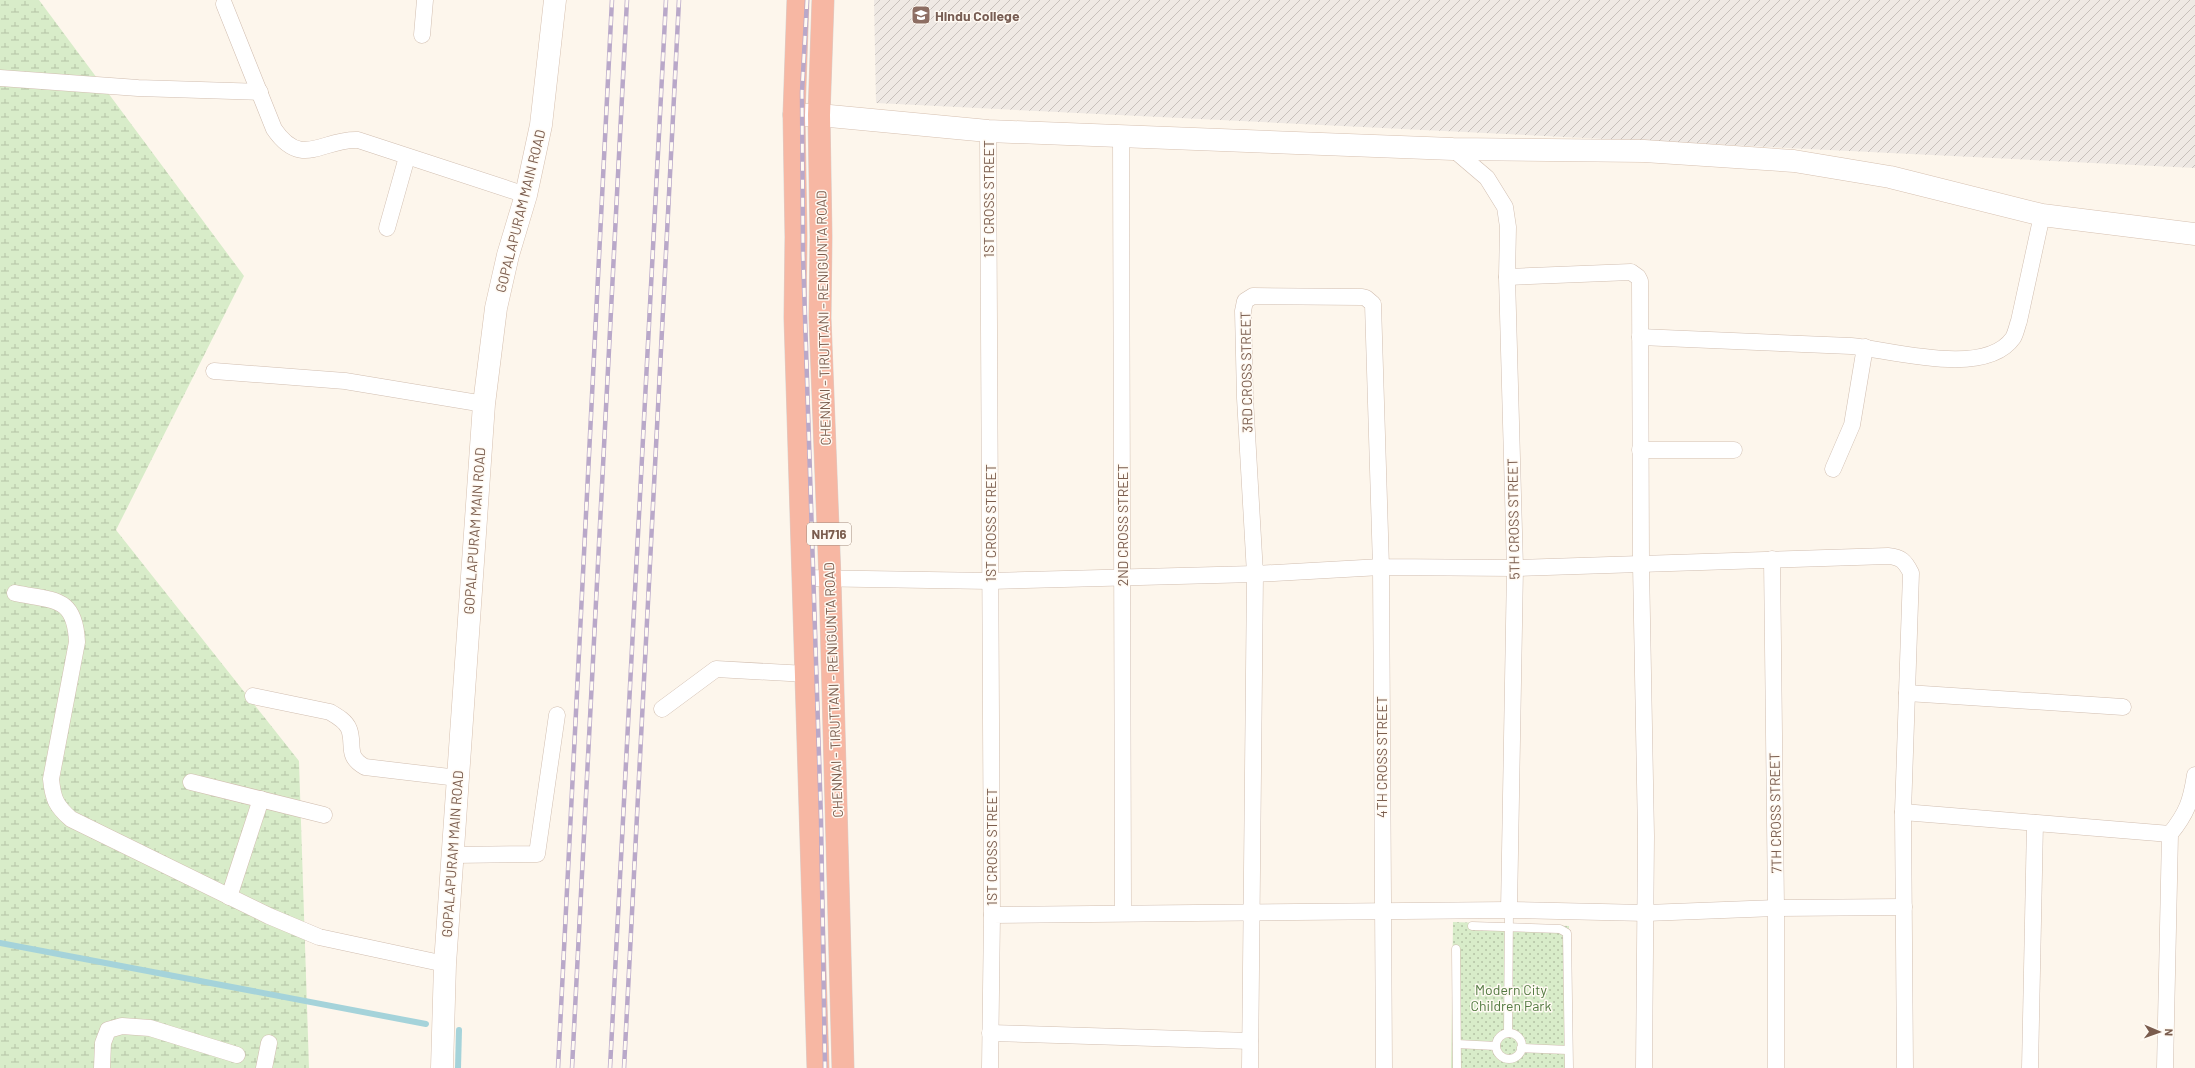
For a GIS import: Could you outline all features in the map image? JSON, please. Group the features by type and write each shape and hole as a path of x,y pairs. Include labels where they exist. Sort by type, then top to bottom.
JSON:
{"highway":[{"name":"CHENNAI - TIRUTTANI - RENIGUNTA ROAD","path":"798,0 794,115 796,237 795,318 818,1068"},
{"name":"CHENNAI - TIRUTTANI - RENIGUNTA ROAD","path":"823,0 819,115 821,237 820,318 830,579 843,1068"}],"street":[{"path":"422,35 426,0"},
{"name":"GOPALAPURAM MAIN ROAD","path":"442,1068 445,964 484,404 496,308 508,255 526,195 541,125 555,0"},
{"path":"224,4 274,129 282,140 299,149 315,150 347,139 358,140 407,158 526,195"},
{"path":"0,78 138,88 260,92"},
{"path":"794,115 819,115 988,131 1453,149 1644,151 1794,161 1890,177 2042,215 2195,234"},
{"name":"1ST CROSS STREET","path":"988,131 992,914 990,1068"},
{"name":"2ND CROSS STREET","path":"1121,136 1124,913"},
{"name":"5TH CROSS STREET","path":"1453,149 1487,178 1505,207 1508,227 1507,277 1515,568 1509,910"},
{"path":"387,228 407,158"},
{"path":"1640,337 1865,347 1913,357 1951,359 1982,356 2003,348 2013,338 2019,321 2042,215"},
{"path":"1507,277 1631,272 1635,273 1640,281 1641,565 1646,913 1644,1068"},
{"name":"3RD CROSS STREET","path":"1255,574 1245,398 1245,301 1254,296 1362,297 1373,304 1378,447"},
{"path":"1833,469 1852,425 1865,347"},
{"path":"214,371 345,381 484,404"},
{"name":"4TH CROSS STREET","path":"1378,447 1381,567 1384,1068"},
{"path":"1640,450 1734,450"},
{"path":"804,578 990,581 1255,574 1381,567 1515,568 1898,556 1906,562 1911,573 1903,812 1905,1068"},
{"name":"7TH CROSS STREET","path":"1772,559 1776,908 1776,1068"},
{"path":"1250,1068 1255,574"},
{"path":"15,593 57,601 73,616 76,624 77,642 51,779 53,795 59,809 71,819 229,897 319,937 445,964"},
{"path":"662,709 716,670 807,674"},
{"path":"1907,693 2123,707"},
{"path":"253,696 330,712 338,716 349,729 351,750 354,758 365,767 458,778"},
{"path":"453,855 537,854 557,716"},
{"path":"2164,1068 2170,834 2185,815 2190,804 2195,775"},
{"path":"191,782 324,815"},
{"path":"229,897 261,799"},
{"path":"1903,812 2170,834"},
{"path":"2030,1068 2035,823"},
{"path":"992,914 1509,910 1646,913 1776,908 1904,907"},
{"path":"102,1068 103,1043 108,1030 122,1026 150,1028 238,1055"},
{"path":"990,1033 1250,1041"},
{"path":"264,1068 269,1043"}],"lane":[{"path":"1508,1033 1509,910"},
{"path":"1472,926 1509,926 1560,929 1567,933 1569,1068"},
{"path":"1456,949 1458,1068"},
{"path":"1508,1033 1518,1038 1521,1048 1517,1056 1509,1058 1498,1053 1496,1046 1501,1036 1508,1033"},
{"path":"1457,1044 1496,1046"},
{"path":"1521,1048 1568,1050"},
{"path":"1509,1058 1509,1068"}],"shaded area":[{"path":"874,0 2195,0 2195,168 876,103"}],"green space":[{"path":"0,0 39,0 244,276 116,530 299,761 309,1068 0,1068"},
{"name":"Modern City Children Park","path":"1453,922 1569,926 1570,1068 1451,1068"}],"waterway":[{"path":"0,943 426,1024"},
{"path":"458,1068 459,1030"}],"railway":[{"path":"558,1068 612,0"},
{"path":"572,1068 627,0"},
{"path":"610,1068 666,0"},
{"path":"624,1068 679,0"},
{"path":"807,0 802,92 803,254 821,819 825,1068"}],"place":[{"name":"Hindu College","path":"921,15"}]}
